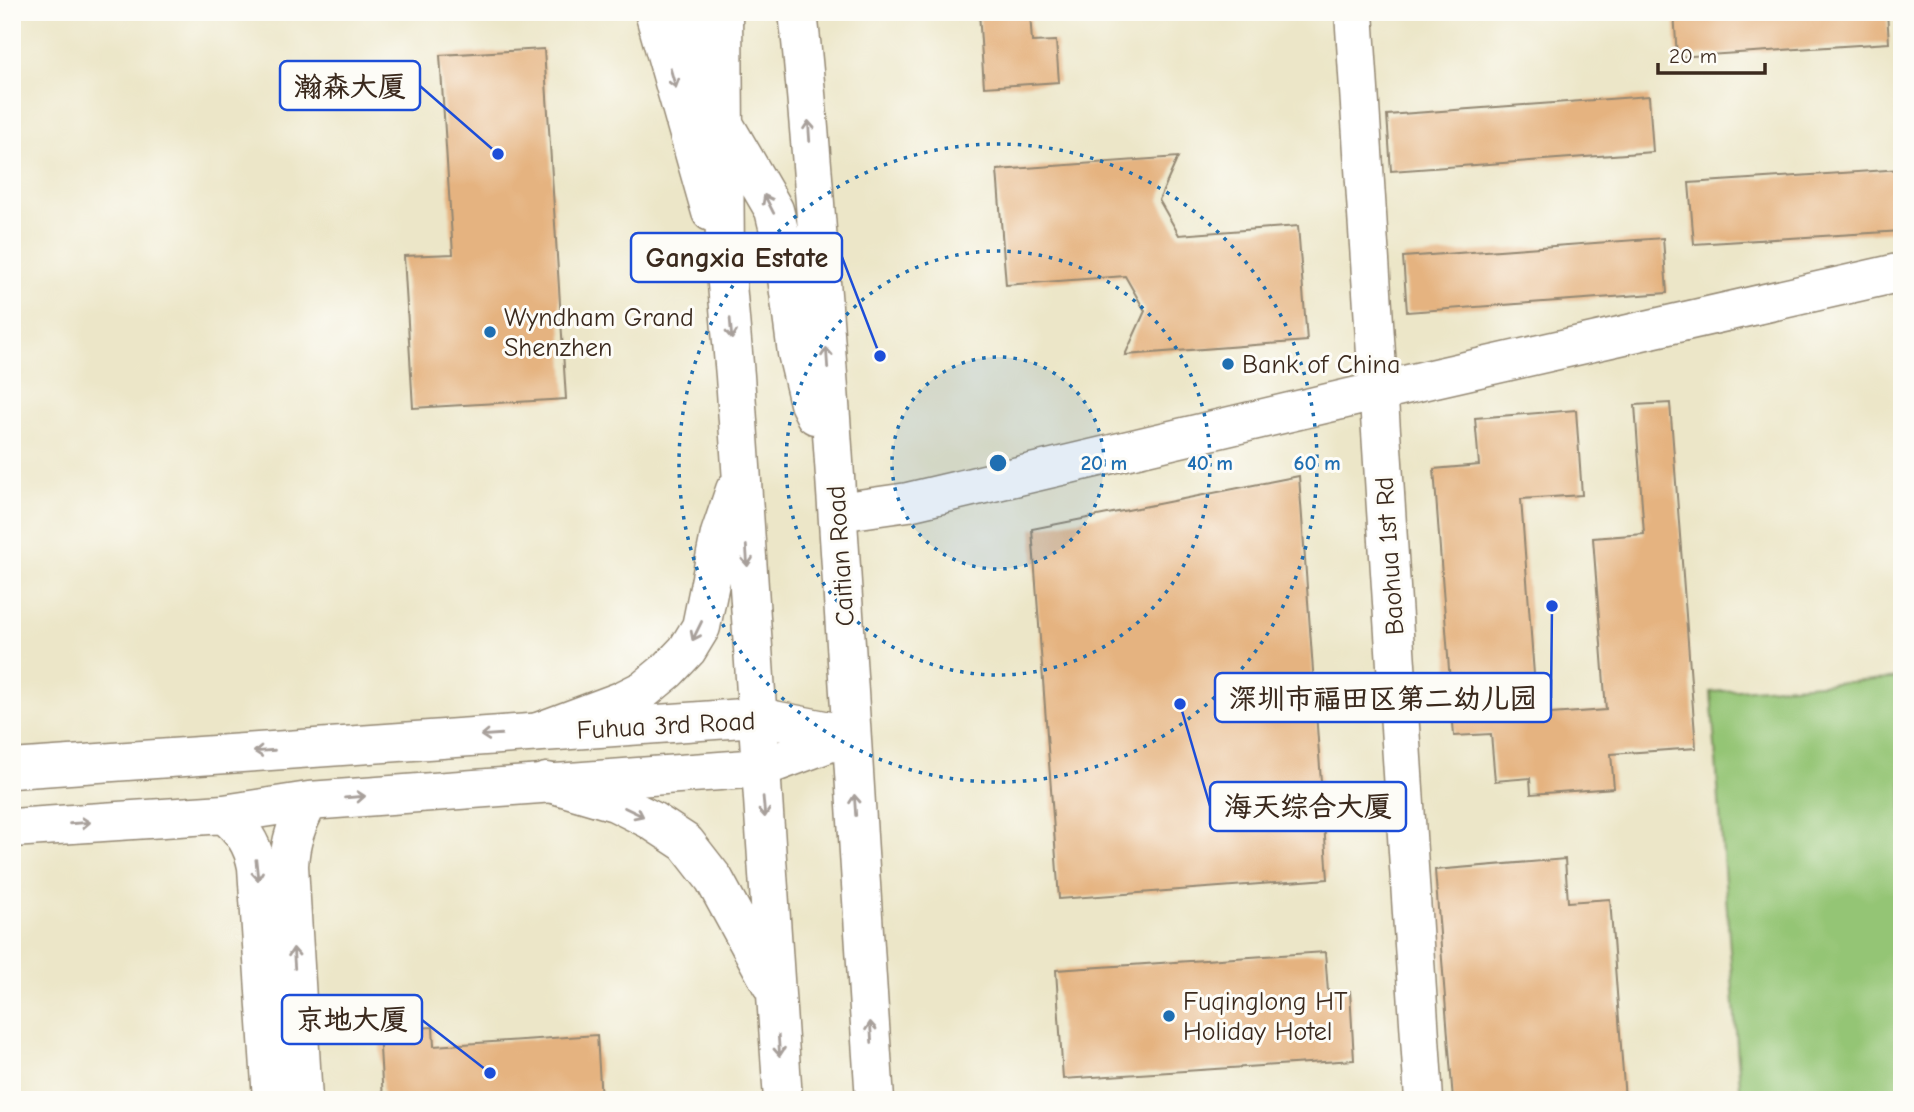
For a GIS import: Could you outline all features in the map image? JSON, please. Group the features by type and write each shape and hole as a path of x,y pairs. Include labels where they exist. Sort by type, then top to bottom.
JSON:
{"street":[{"path":"654,12 725,261"},
{"path":"684,12 699,69 724,124 774,210 783,247 797,353 809,403 834,458"},
{"path":"723,12 725,261 783,1100"},
{"name":"Baohua 1st Rd","path":"1354,12 1424,1100"},
{"name":"Caitian Road","path":"801,20 838,512 875,1100"},
{"path":"838,512 908,502 1378,391 1902,272"},
{"path":"538,732 621,701 645,689 687,650 701,627 720,534 741,471"},
{"name":"Fuhua 3rd Road","path":"12,769 758,717 850,735"},
{"name":"Fuhua 3rd Road","path":"12,828 224,814 309,801 761,768 850,735"},
{"path":"547,782 615,802 651,820 686,844 714,878 775,992"},
{"path":"303,1100 289,848 294,829 309,801"},
{"path":"224,814 235,822 255,854 272,1100"}],"green space":[{"path":"1902,678 1902,1100 1741,1100 1711,692"}],"building":[{"path":"979,12 1030,12 1032,42 1056,41 1059,82 984,87"},
{"path":"1674,12 1887,12 1889,43 1677,57"},
{"path":"544,49 566,399 413,408 404,256 453,254 440,55"},
{"path":"1649,96 1653,152 1391,171 1387,115"},
{"path":"1178,157 1159,200 1179,235 1298,226 1307,341 1125,355 1145,311 1125,276 1006,285 997,170"},
{"path":"1902,169 1902,231 1694,244 1689,183"},
{"path":"1663,238 1667,293 1407,312 1403,257"},
{"path":"1670,403 1696,748 1611,754 1614,788 1531,794 1530,778 1495,781 1491,734 1454,736 1434,469 1479,465 1475,418 1576,410 1582,495 1521,499 1537,715 1606,710 1593,538 1644,534 1635,405"},
{"path":"1299,476 1328,879 1059,899 1032,529"},
{"path":"1565,859 1568,902 1610,899 1625,1100 1453,1100 1435,870"},
{"name":"Fuqinglong HT Holiday Hotel","path":"1325,952 1328,992 1350,991 1354,1060 1063,1079 1056,970"},
{"path":"433,1027 434,1046 597,1035 601,1100 383,1100 379,1030"}],"place":[{"name":"瀚森大厦","path":"498,154"},
{"name":"Wyndham Grand Shenzhen","path":"490,332"},
{"name":"Gangxia Estate","path":"880,356"},
{"name":"Bank of China","path":"1228,364"},
{"name":"深圳市福田区第二幼儿园","path":"1552,606"},
{"name":"海天综合大厦","path":"1180,704"},
{"name":"Fuqinglong HT Holiday Hotel","path":"1169,1016"},
{"name":"京地大厦","path":"490,1073"}]}
